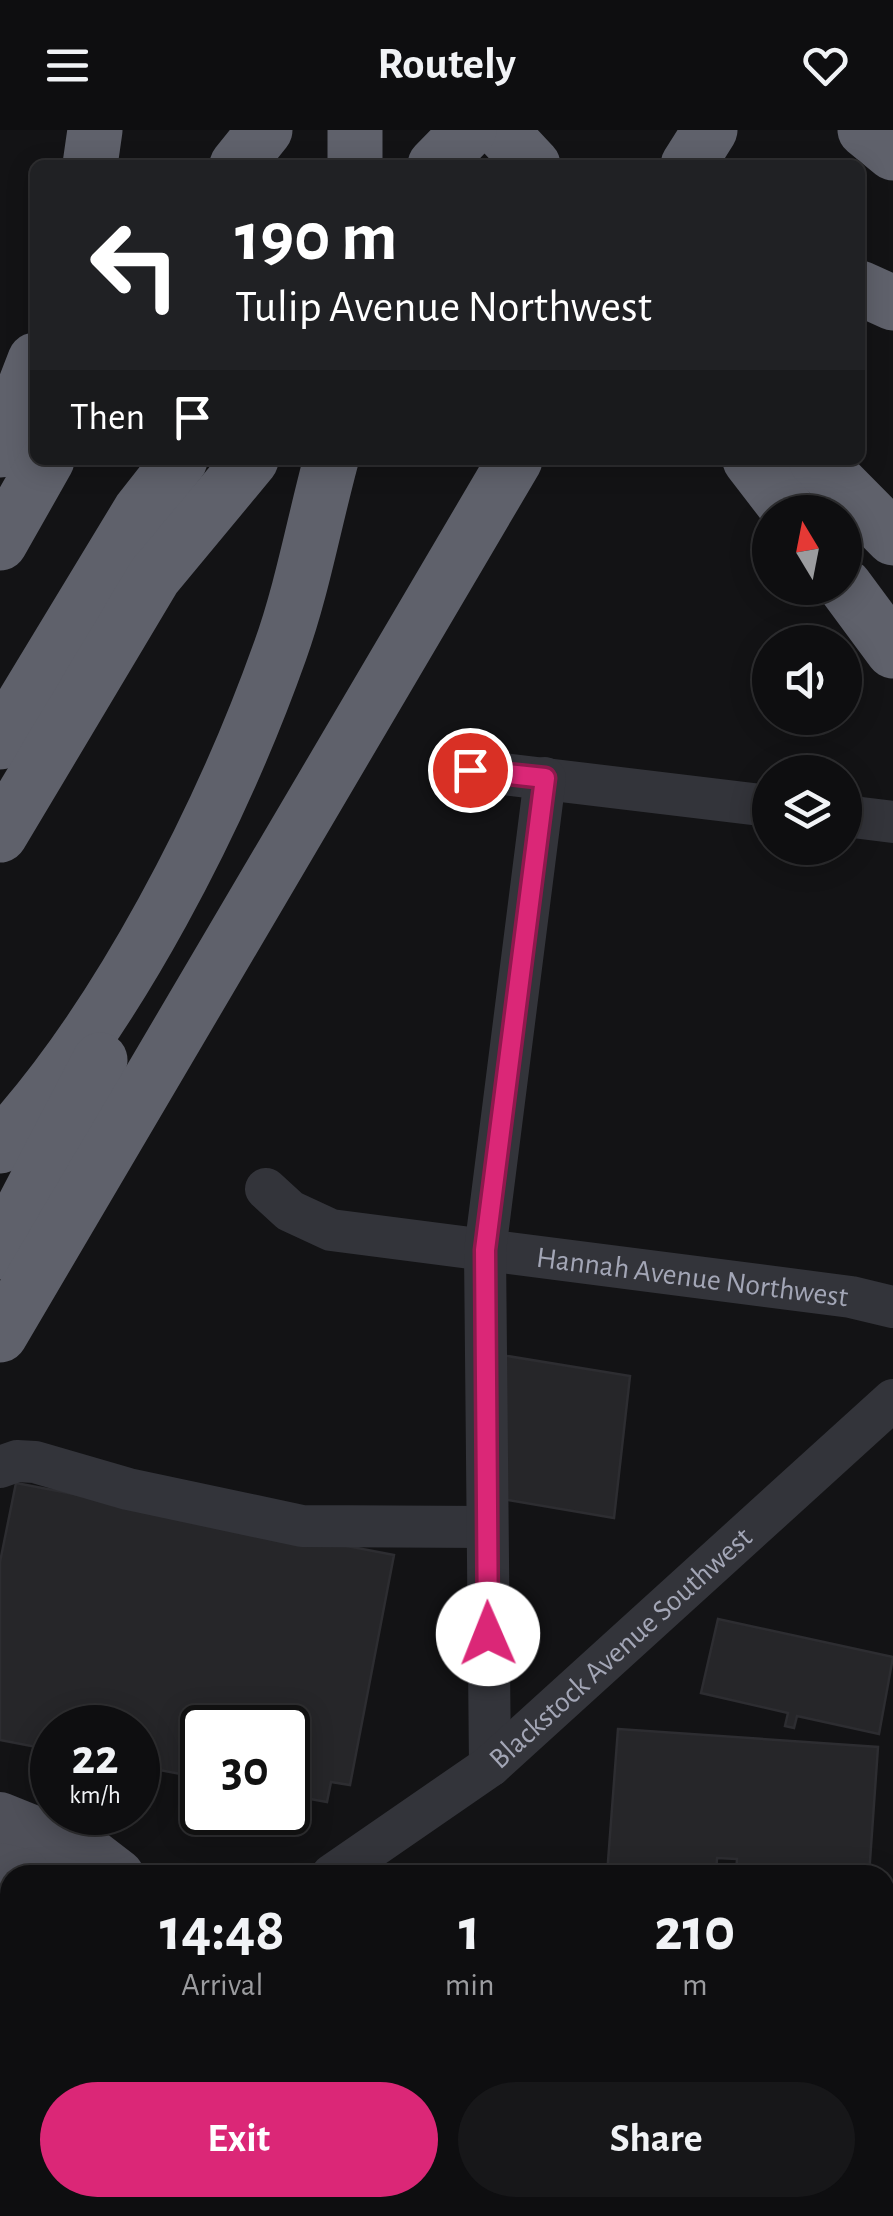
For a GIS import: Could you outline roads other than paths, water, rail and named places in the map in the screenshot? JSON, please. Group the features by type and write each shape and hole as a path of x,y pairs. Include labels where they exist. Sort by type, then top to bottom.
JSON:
{"highway":[{"path":"91,160 95,130"},
{"path":"241,160 264,130"},
{"path":"355,130 355,160"},
{"path":"441,160 469,130"},
{"path":"488,130 512,160"},
{"path":"500,130 529,160"},
{"path":"691,160 710,130"},
{"path":"864,130 893,154"},
{"path":"865,290 893,303"},
{"path":"0,450 30,373"},
{"path":"0,544 44,465"},
{"path":"0,742 140,511 176,465"},
{"path":"0,836 154,577 247,465"},
{"path":"0,1252 97,1066 212,818 281,649 330,465"},
{"path":"0,1335 512,465"},
{"path":"754,465 777,495"},
{"path":"821,465 893,538"},
{"path":"859,605 893,651"},
{"path":"0,1146 112,996 212,818"}],"main road":[{"path":"0,1818 92,1855 105,1865"}],"street":[{"path":"470,770 752,804"},
{"path":"490,1766 485,1250 545,778"},
{"path":"862,818 893,822"},
{"name":"Hannah Avenue Northwest","path":"266,1190 290,1211 331,1230 850,1297 893,1307"},
{"path":"850,1297 893,1291"},
{"name":"Blackstock Avenue Southwest","path":"346,1865 490,1766 893,1400"},
{"path":"0,1467 17,1461 35,1462 128,1489 302,1526 487,1527"}]}
